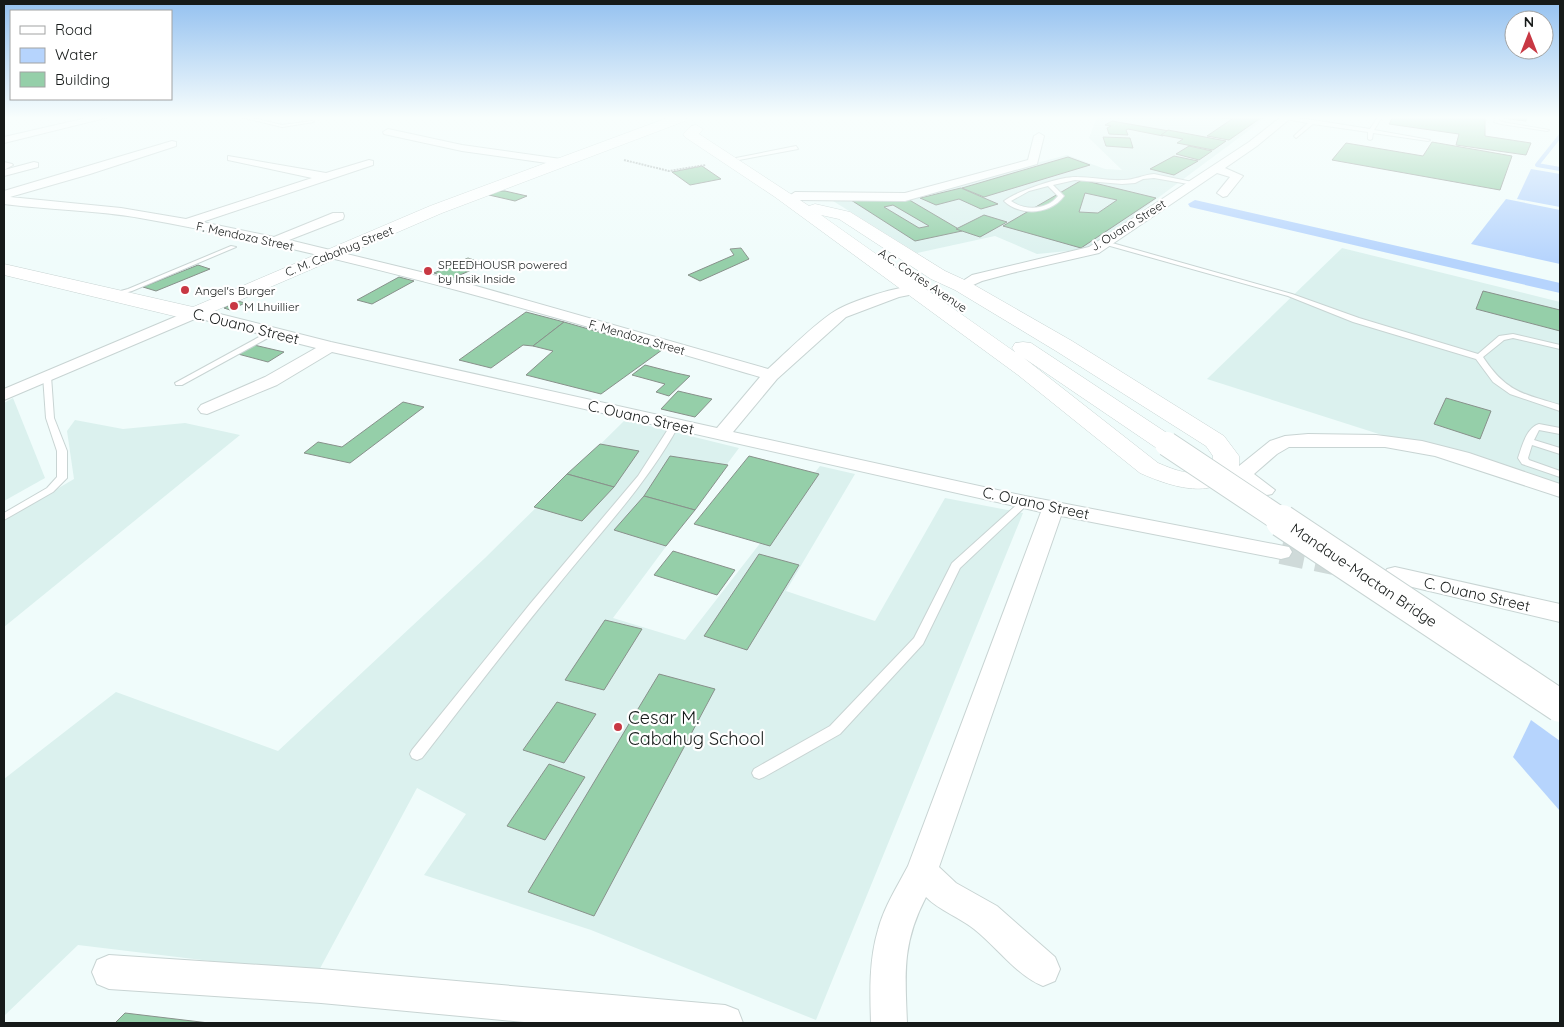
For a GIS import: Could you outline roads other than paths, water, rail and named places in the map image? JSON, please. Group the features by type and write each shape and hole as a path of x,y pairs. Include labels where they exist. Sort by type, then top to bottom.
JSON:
{"main road":[{"name":"C. M. Cabahug Street","path":"196,313 327,254 554,165"},
{"path":"737,165 781,194 1026,370 1148,468 1167,476 1189,481 1205,481 1230,474 1226,456 1215,441 970,282 938,275 844,215 815,209"},
{"name":"A.C. Cortes Avenue","path":"748,165 1168,444"},
{"name":"C. Ouano Street","path":"4,270 120,294 178,311 196,313"},
{"name":"Mandaue-Mactan Bridge","path":"1168,444 1560,706"}],"street":[{"path":"4,173 34,165"},
{"path":"4,195 108,165"},
{"path":"266,165 326,177"},
{"path":"183,224 363,165"},
{"path":"795,196 905,197 1022,165"},
{"name":"J. Ouano Street","path":"970,282 1040,260 1081,254 1105,243 1221,165"},
{"path":"1216,169 1237,176 1223,193"},
{"name":"F. Mendoza Street","path":"4,200 137,214 327,254 449,283 771,375"},
{"path":"272,242 338,216"},
{"path":"721,435 771,375 841,314 896,293 914,290"},
{"name":"C. Ouano Street","path":"196,313 273,333 676,425 1025,502 1281,552"},
{"name":"C. M. Cabahug Street","path":"4,395 196,313"},
{"path":"207,409 271,381 330,346"},
{"path":"1230,474 1255,467 1272,449 1285,442 1390,441 1424,447 1560,491"},
{"path":"1230,474 1265,490"},
{"path":"889,1023 886,986 890,951 899,918 922,871 1053,507"},
{"name":"C. Ouano Street","path":"1395,575 1560,613"},
{"path":"922,871 945,894 985,917 1043,969"},
{"path":"109,972 321,986 725,1023"}],"lane":[{"path":"1050,185 1061,196 1055,204 1041,209 1023,209 1007,201 1027,190 1075,178 1122,182 1136,181 1142,177 1154,176 1194,183"},
{"path":"1105,243 1290,295 1356,320 1479,357 1493,380 1502,387 1514,394 1560,408"},
{"path":"120,294 233,247"},
{"path":"179,383 273,333"},
{"path":"1479,357 1502,338 1513,336 1560,347"},
{"path":"4,517 50,490 62,478 62,451 50,418 46,376"},
{"path":"417,754 574,558 636,487 665,445 676,425"},
{"path":"1560,431 1536,428 1523,458 1525,462 1560,474"},
{"path":"1529,441 1560,451"},
{"path":"759,773 835,730 919,641 956,566 1025,502"}],"water":[{"path":"1531,169 1560,174 1560,207 1517,199"},
{"path":"1506,199 1560,210 1560,264 1471,244"},
{"path":"1531,720 1560,741 1560,811 1513,757"}],"waterway":[{"path":"1537,165 1560,169"},
{"path":"1195,204 1560,288"}],"tunnel":[{"path":"1281,552 1334,563"}],"place":[{"name":"SPEEDHOUSR powered by Insik Inside","path":"428,271"},
{"name":"Angel's Burger","path":"185,290"},
{"name":"M Lhuillier","path":"234,306"},
{"name":"Cesar M. Cabahug School","path":"618,727"}]}
